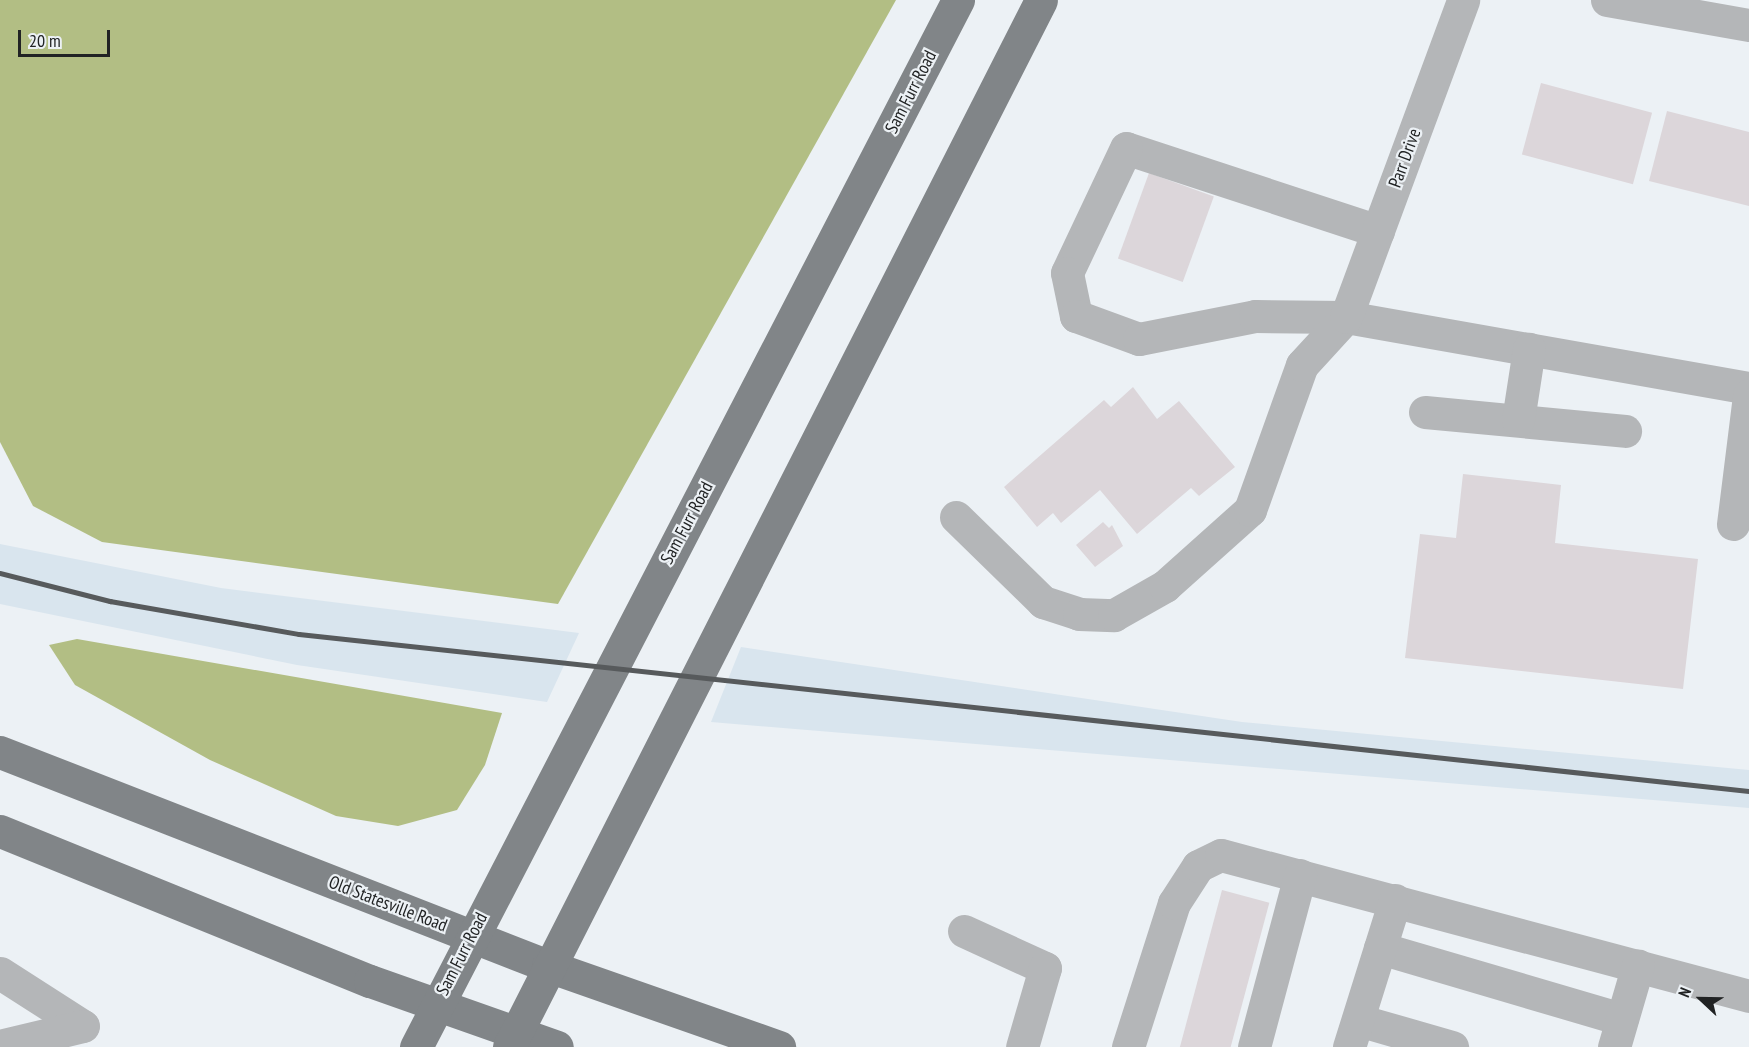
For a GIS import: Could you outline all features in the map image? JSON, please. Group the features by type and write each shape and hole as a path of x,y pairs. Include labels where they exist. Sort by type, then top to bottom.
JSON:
{"main road":[{"name":"Sam Furr Road","path":"416,1047 958,0"},
{"path":"512,1040 1041,0"},
{"name":"Old Statesville Road","path":"0,752 548,966 779,1047"},
{"path":"0,831 436,1006 512,1040 557,1047"}],"street":[{"name":"Parr Drive","path":"1346,317 1463,0"},
{"path":"1607,0 1749,25"},
{"path":"1378,231 1126,148 1067,273 1076,316 1139,339 1255,316 1346,317 1749,388"},
{"path":"956,517 1043,602 1079,614 1114,615 1165,586 1250,510 1302,365 1346,317"},
{"path":"1518,420 1529,349"},
{"path":"1733,524 1749,395"},
{"path":"1425,412 1625,430"},
{"path":"1128,1047 1173,903 1198,866 1221,855 1749,996"},
{"path":"1254,1047 1300,875"},
{"path":"1395,900 1354,1033 1452,1047"},
{"path":"964,931 1045,968 1022,1047"},
{"path":"1380,948 1618,1033 1638,965"},
{"path":"0,973 86,1037"},
{"path":"0,1046 86,1037"}],"shaded area":[{"path":"0,544 221,588 579,633 547,702 297,665 0,604"},
{"path":"741,647 1242,722 1749,770 1749,808 711,722"}],"green space":[{"path":"0,0 896,0 558,604 102,542 33,506 0,442"},
{"path":"77,639 502,713 485,765 457,810 398,826 336,816 210,760 75,685 49,645"}],"building":[{"path":"1541,83 1652,113 1633,184 1522,154"},
{"path":"1667,111 1749,132 1749,206 1649,181"},
{"path":"1149,173 1214,197 1183,282 1118,259"},
{"path":"1133,387 1157,419 1179,401 1235,467 1199,496 1191,488 1137,534 1100,490 1061,523 1053,513 1037,527 1004,487 1104,400 1111,407"},
{"path":"1463,474 1561,485 1555,543 1698,559 1683,689 1405,658 1420,534 1456,538"},
{"path":"1103,522 1109,528 1112,525 1123,546 1095,567 1076,545"},
{"path":"1222,890 1269,903 1231,1047 1180,1047"}],"railway":[{"path":"0,573 110,601 299,634 1749,791"}]}
